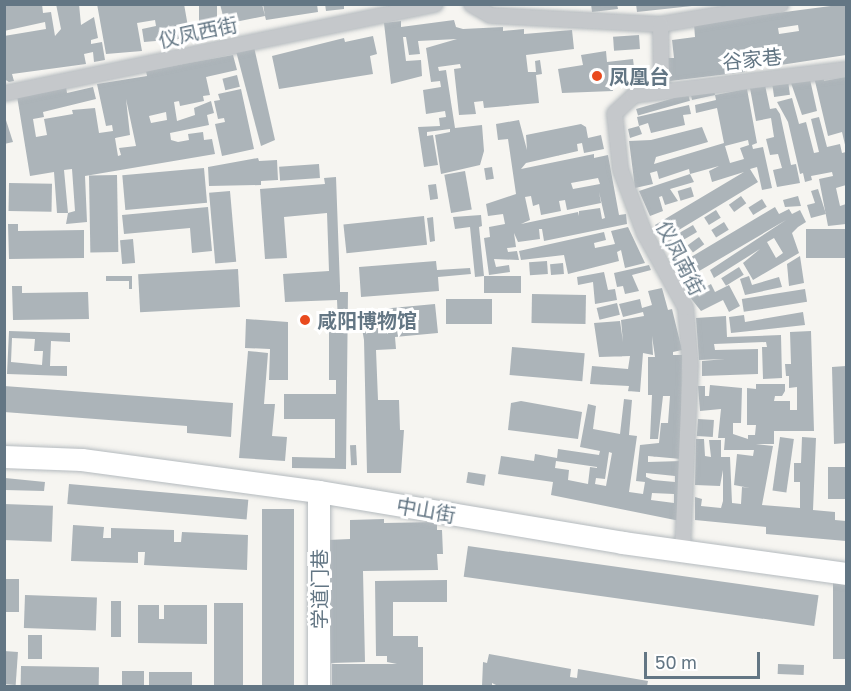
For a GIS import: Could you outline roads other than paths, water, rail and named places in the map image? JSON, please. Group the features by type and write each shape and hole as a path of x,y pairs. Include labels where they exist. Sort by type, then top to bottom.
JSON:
{"street":[{"name":"仪凤西街","path":"4,93 435,4"},
{"path":"471,4 490,15 660,24 780,4"},
{"path":"660,24 661,90"},
{"name":"谷家巷","path":"661,90 846,69"},
{"name":"仪凤南街","path":"661,90 633,95 614,113 620,169 644,233 685,307 690,364 682,552"},
{"name":"中山街","path":"4,457 82,460 319,492 682,552 846,574"},
{"name":"学道门巷","path":"319,492 320,687"}],"place":[{"name":"凤凰台","path":"597,76"},
{"name":"咸阳博物馆","path":"305,320"}]}
